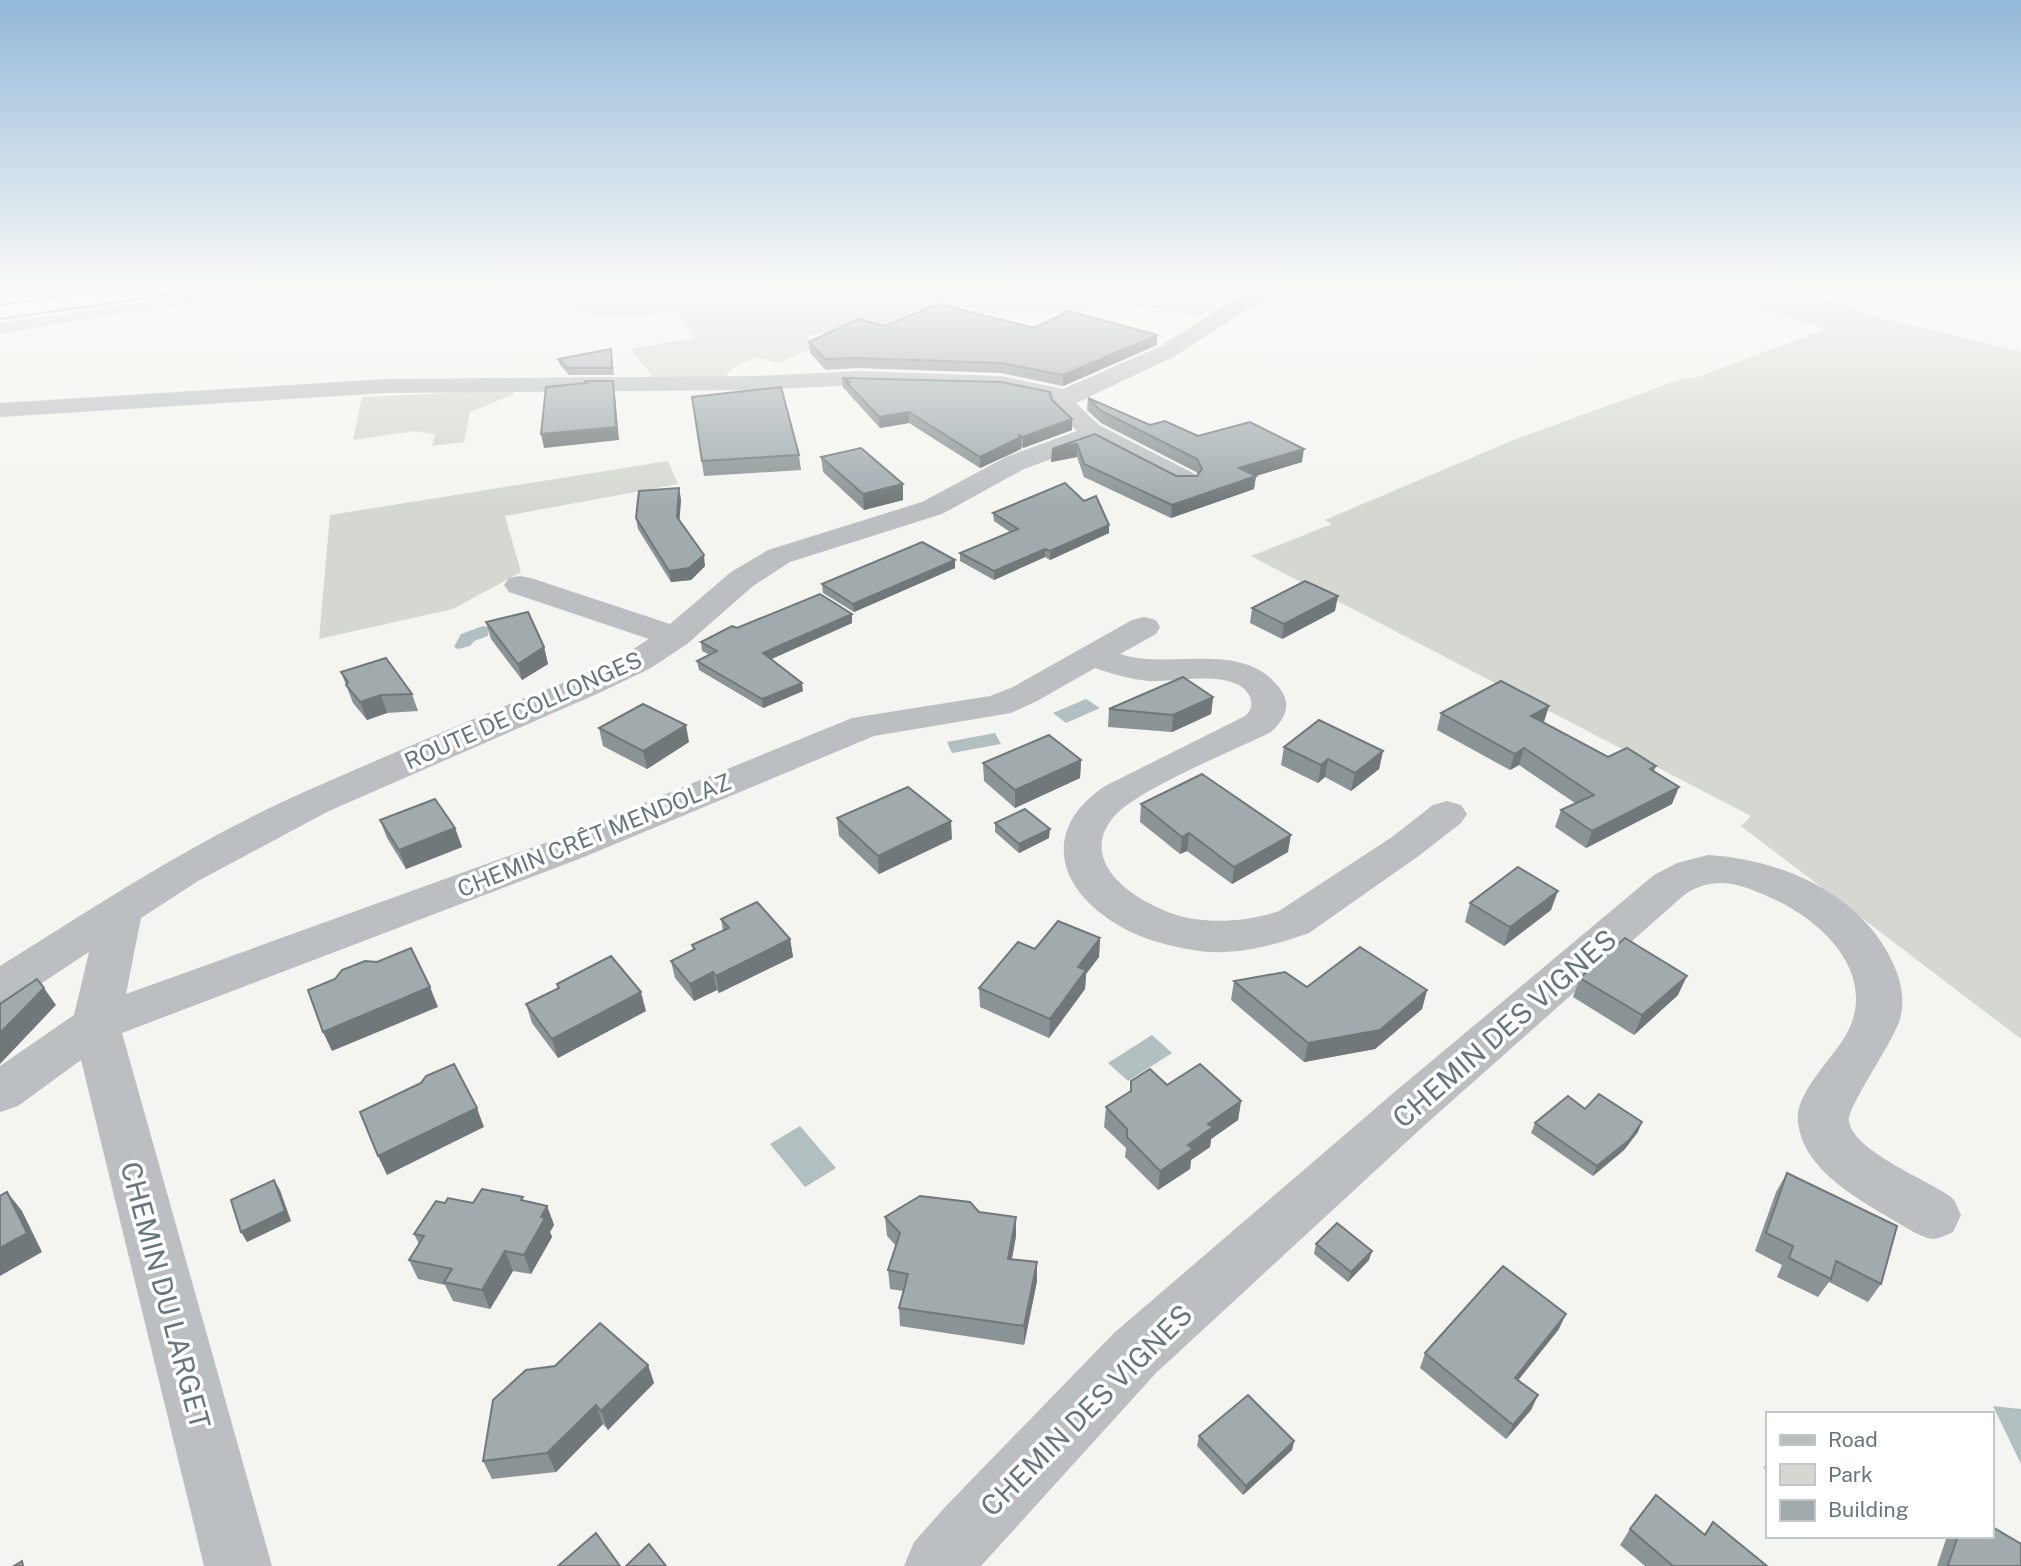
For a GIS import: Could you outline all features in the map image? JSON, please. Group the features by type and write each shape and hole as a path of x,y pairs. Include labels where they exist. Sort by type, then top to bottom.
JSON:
{"street":[{"path":"0,410 385,386 758,383 857,378 1001,383 1066,397 1149,360"},
{"path":"1066,397 1063,404 1090,432 1185,480"},
{"name":"ROUTE DE COLLONGES","path":"0,988 121,908 183,871 315,802 618,672 675,637 742,579 779,556 932,508 1015,463 1090,432"},
{"path":"492,601 520,584 556,569"},
{"path":"520,584 675,637"},
{"name":"CHEMIN CRÊT MENDOLAZ","path":"96,1024 570,848 865,726 962,713 998,705 1026,694 1144,626"},
{"path":"1092,656 1118,665 1151,671 1200,666 1219,668 1251,680 1265,692 1268,700 1267,714 1258,724 1121,793 1104,803 1090,817 1083,845 1086,868 1114,903 1142,920 1196,936 1240,937 1277,928 1294,922 1406,846 1447,814"},
{"name":"CHEMIN DES VIGNES","path":"938,1566 1135,1353 1409,1109 1669,885 1696,871 1734,871 1780,884 1824,910 1860,944 1878,984 1881,998 1878,1014 1874,1030 1828,1100 1823,1121 1836,1149 1857,1167 1934,1215"},
{"name":"CHEMIN DU LARGET","path":"121,908 96,1024 239,1566"},
{"path":"0,1092 96,1024"}],"green space":[{"path":"639,360 750,360 731,369 725,377 653,377"},
{"path":"1743,360 2021,360 2021,1039 1741,826 1751,816 1251,556 1332,524 1325,520 1511,441 1678,380 1698,377"},
{"path":"514,390 514,394 470,412 464,442 432,446 435,434 415,431 353,440 362,397"},
{"path":"668,461 678,484 505,516 521,572 453,609 319,639 330,515"}],"shaded area":[{"path":"483,626 489,627 488,636 474,641 470,646 458,649 454,647 461,634"},
{"path":"1086,699 1100,708 1066,723 1053,713"},
{"path":"995,733 1001,744 952,753 947,742"},
{"path":"1152,1035 1172,1053 1128,1081 1108,1063"},
{"path":"800,1126 836,1168 805,1187 770,1144"},
{"path":"1993,1406 2021,1409 2021,1464"}],"building":[{"path":"559,360 612,360 612,368 568,368"},
{"path":"916,360 1098,360 1063,375 1001,363"},
{"path":"842,378 1001,382 1050,392 1052,400 1072,419 1023,437 1018,435 1021,437 980,457 909,412 879,417 847,383 850,382"},
{"path":"585,381 613,381 616,427 541,434 546,387 587,383"},
{"path":"781,387 799,455 702,461 692,397"},
{"path":"1088,398 1150,425 1165,421 1198,436 1250,422 1304,449 1239,468 1256,476 1172,505 1084,464 1077,444 1052,449 1095,434 1176,476 1197,476 1202,469 1197,459 1101,411"},
{"path":"861,448 903,484 863,494 821,457"},
{"path":"1065,483 1084,501 1096,496 1109,525 1050,551 1045,549 994,571 960,553 1018,529 993,513"},
{"path":"679,488 677,517 704,555 689,568 669,571 636,518 639,491"},
{"path":"922,542 955,560 853,604 822,584"},
{"path":"1305,581 1338,596 1284,624 1252,608"},
{"path":"820,594 852,614 763,653 802,683 762,699 697,661 717,651 701,642 732,626 737,628"},
{"path":"528,612 544,647 518,664 486,622"},
{"path":"386,658 412,694 381,695 360,702 346,685 348,682 341,672"},
{"path":"1183,677 1213,697 1173,715 1109,709"},
{"path":"1501,681 1549,706 1531,716 1608,757 1627,748 1656,766 1650,769 1679,787 1592,831 1561,810 1594,795 1524,748 1515,754 1441,713"},
{"path":"643,704 686,725 643,751 599,728"},
{"path":"1319,720 1383,751 1355,773 1328,759 1321,765 1284,747"},
{"path":"1049,735 1081,760 1015,790 983,763"},
{"path":"1202,774 1291,835 1234,867 1189,833 1182,837 1141,804"},
{"path":"908,787 951,821 878,856 837,818"},
{"path":"435,799 455,828 399,850 380,820"},
{"path":"1025,809 1050,829 1019,844 995,823"},
{"path":"1518,867 1558,891 1510,927 1470,903"},
{"path":"757,902 790,939 716,976 713,972 690,984 671,961 695,949 692,945 729,928 721,919"},
{"path":"1058,921 1100,938 1078,967 1086,970 1050,1019 979,988 1018,942 1035,949"},
{"path":"1625,938 1687,976 1642,1015 1580,978"},
{"path":"1360,947 1427,990 1380,1030 1308,1043 1234,981 1285,972 1307,987"},
{"path":"411,948 430,987 323,1032 308,990 335,979 342,970 365,961 377,962"},
{"path":"611,956 641,992 552,1039 526,1004 559,988 557,984"},
{"path":"37,979 44,988 0,1033 0,1004"},
{"path":"454,1064 477,1108 378,1156 360,1112"},
{"path":"1200,1064 1241,1101 1208,1124 1213,1127 1188,1145 1193,1149 1160,1171 1127,1137 1127,1129 1106,1107 1131,1091 1131,1081 1150,1069 1167,1085"},
{"path":"1599,1094 1642,1122 1629,1140 1597,1166 1535,1123 1568,1096 1585,1109"},
{"path":"1787,1173 1897,1226 1881,1284 1836,1261 1831,1279 1789,1258 1793,1246 1766,1233"},
{"path":"274,1180 285,1211 241,1232 231,1200"},
{"path":"482,1189 523,1197 521,1200 547,1206 541,1217 545,1218 524,1255 505,1251 482,1290 444,1282 452,1269 409,1260 424,1236 414,1234 436,1201 445,1203 448,1198 473,1203"},
{"path":"7,1192 27,1233 0,1248 0,1196"},
{"path":"920,1196 970,1202 979,1212 1016,1217 1008,1259 1037,1262 1024,1326 899,1308 908,1274 888,1270 900,1233 885,1217"},
{"path":"1337,1223 1372,1251 1351,1272 1316,1244"},
{"path":"1503,1266 1566,1314 1515,1378 1538,1395 1513,1425 1425,1353"},
{"path":"600,1323 648,1365 601,1411 596,1405 547,1453 483,1461 493,1400 526,1370 555,1366"},
{"path":"1248,1395 1294,1441 1246,1486 1199,1436"},
{"path":"1656,1495 1705,1535 1713,1522 1767,1566 1673,1566 1630,1529"},
{"path":"1993,1527 2021,1544 2021,1566 1948,1565 1957,1538 1993,1538"},
{"path":"596,1533 620,1566 558,1566"},
{"path":"649,1544 666,1566 626,1566"}]}
